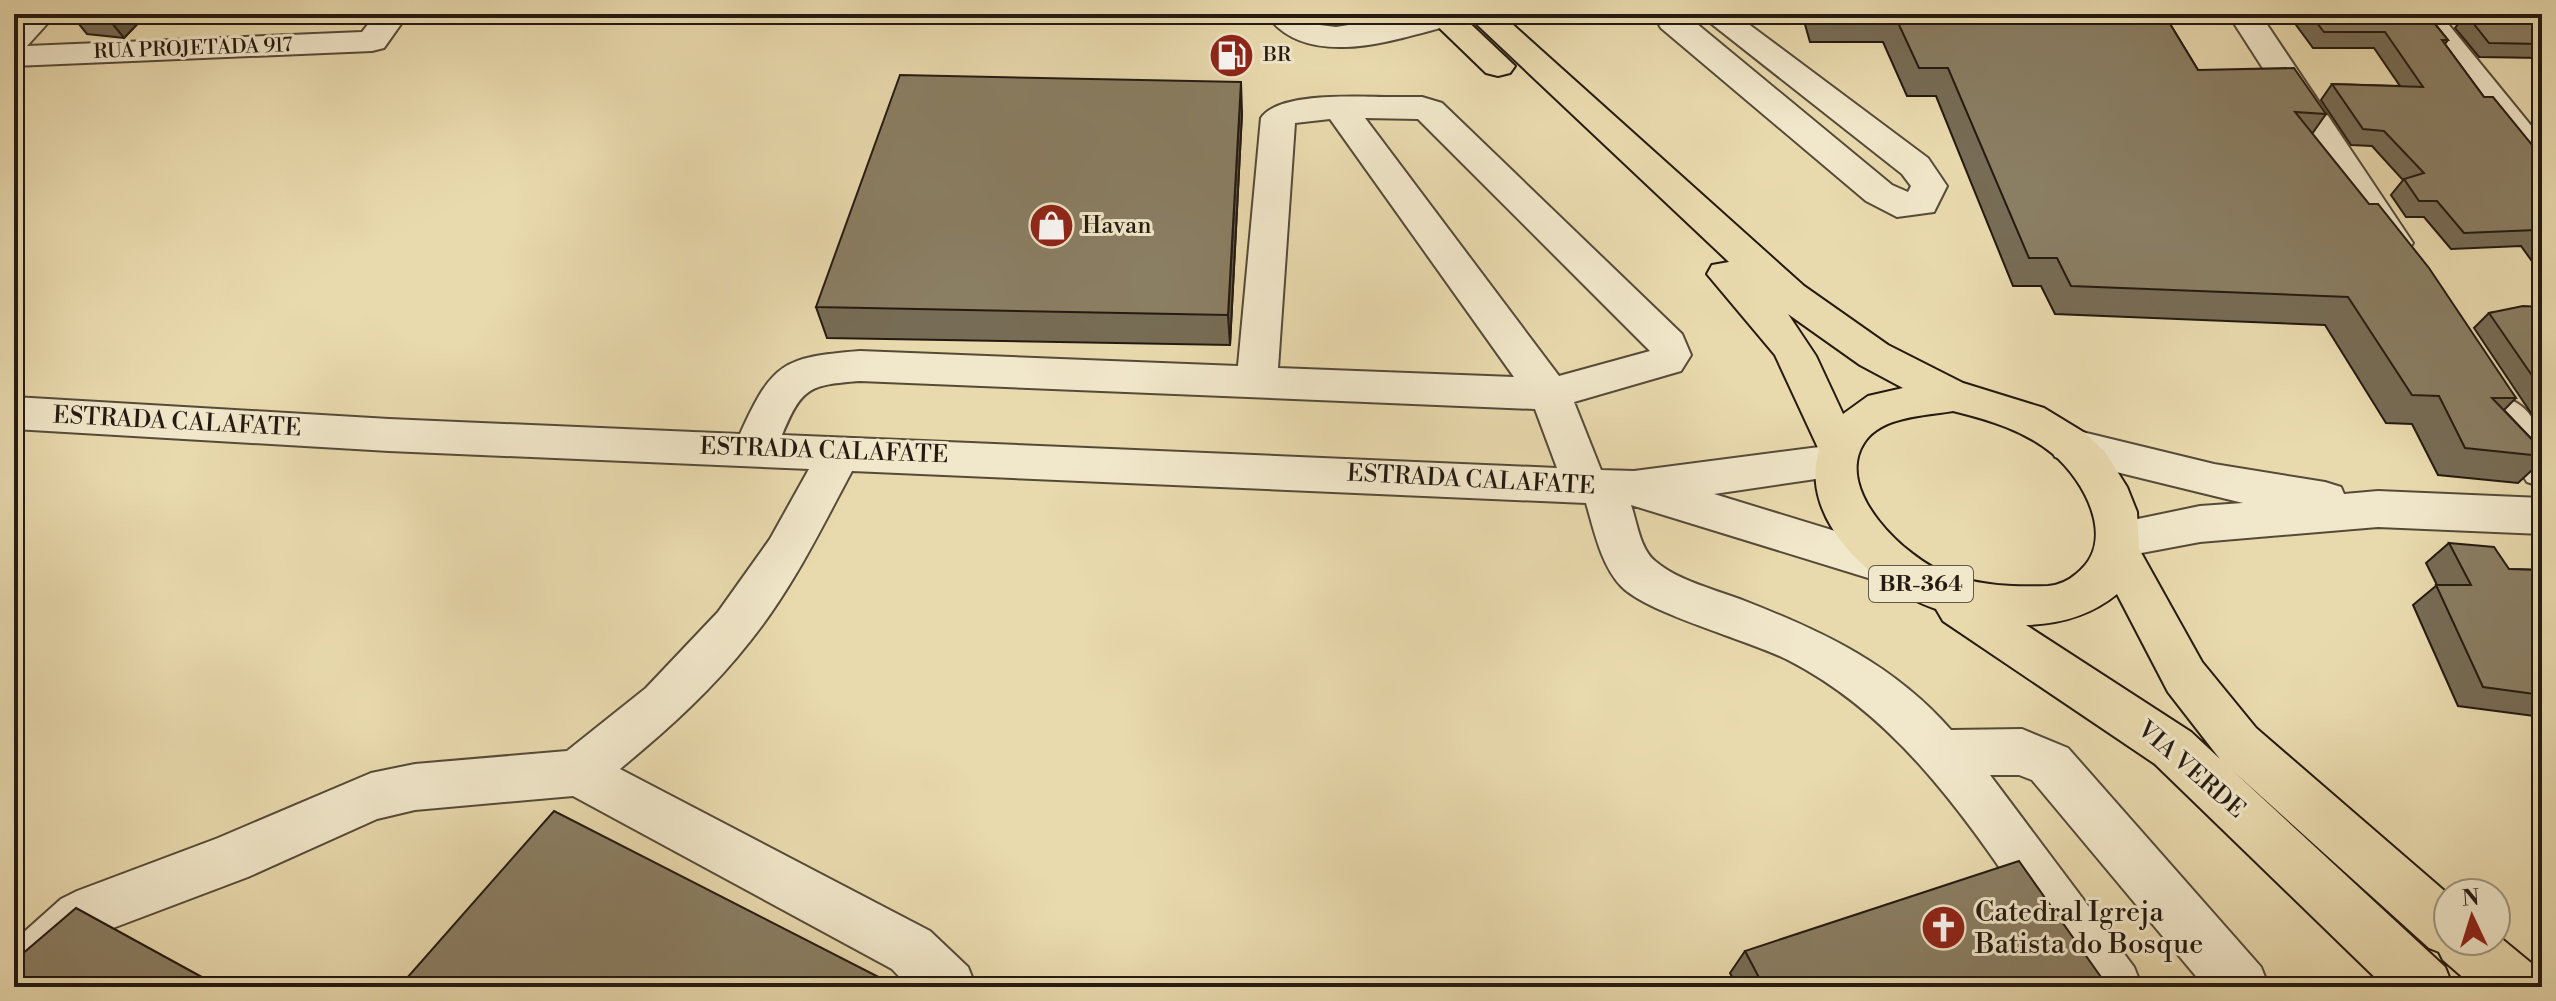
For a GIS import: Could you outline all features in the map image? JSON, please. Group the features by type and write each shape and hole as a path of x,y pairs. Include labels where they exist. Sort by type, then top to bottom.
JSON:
{"main road":[{"name":"BR-364","path":"1482,14 1746,276 1796,354 1837,455 1836,487 1846,514 1864,541 1911,578 1978,605 2026,609 2069,601 2101,582 2119,546 2116,506 2098,474 2070,445 2034,421 1994,405 1953,396 1914,397 1880,406 1854,424 1837,455"},
{"name":"BR-364","path":"1443,16 1746,276 1844,336 1953,396"},
{"name":"VIA VERDE","path":"2119,546 2162,639 2210,713 2269,774 2432,915"},
{"name":"VIA VERDE","path":"1911,578 2071,678 2173,748 2420,984"},
{"path":"2481,957 2516,987"}],"street":[{"path":"14,40 40,14"},
{"name":"RUA PROJETADA 917","path":"14,56 372,41 392,14"},
{"path":"1282,14 1302,31 1327,37 1367,35 1443,16"},
{"path":"1669,14 1672,21 1879,193 1897,205 1921,203 1929,186 1915,166 1715,14"},
{"path":"2244,14 2414,274"},
{"path":"2423,14 2542,163"},
{"path":"755,448 781,390 792,377 817,369 860,366 1550,394 1667,361 1670,350 1430,111 1422,108 1288,112 1278,118 1257,380"},
{"path":"1341,110 1509,343 1550,394 1607,487 1624,553 1638,574 1664,589 1804,645 1864,680 1914,723 1983,804 2114,987"},
{"path":"2482,379 2542,470"},
{"name":"ESTRADA CALAFATE","path":"14,413 389,435 755,448 1607,487 1744,519 1911,578"},
{"path":"2070,445 2214,481 2378,509 2542,516"},
{"path":"578,773 663,703 735,626 786,552 841,452"},
{"name":"ESTRADA CALAFATE","path":"1607,487 1837,455"},
{"path":"2119,546 2200,524 2378,509"},
{"path":"1939,753 2022,752 2050,764 2241,987"},
{"path":"14,978 80,918 96,909 229,859 371,797 415,787 578,773 911,950 948,987"}],"building":[{"path":"77,14 119,14 111,22 74,18"},
{"path":"1894,14 2164,14 2198,70 2294,68 2326,114 2295,112 2369,204 2378,204 2429,268 2516,398 2492,398 2542,450 2542,456 2465,448 2439,396 2412,395 2348,297 2071,286 2057,258 2029,258 1948,68 1919,68"},
{"path":"2310,14 2427,14 2448,40 2442,40 2484,97 2493,97 2542,157 2542,238 2536,230 2464,233 2437,201 2419,201 2404,179 2424,173 2384,131 2363,129 2332,84 2423,87 2385,32 2324,32"},
{"path":"2466,14 2542,14 2542,44 2489,43"},
{"name":"Havan","path":"900,75 1241,82 1228,315 816,307"},
{"path":"2523,306 2542,307 2542,390 2489,313"},
{"path":"2449,543 2494,547 2509,569 2542,570 2542,695 2483,687 2436,585 2471,585"},
{"path":"554,811 898,987 399,987"},
{"name":"Catedral Igreja Batista do Bosque","path":"2019,861 2108,987 1764,987 1745,951"},
{"path":"76,908 220,987 14,987 14,961"}],"place":[{"name":"BR","path":"1232,55"},
{"name":"Havan","path":"1051,226"},
{"name":"Catedral Igreja Batista do Bosque","path":"1944,928"}]}
